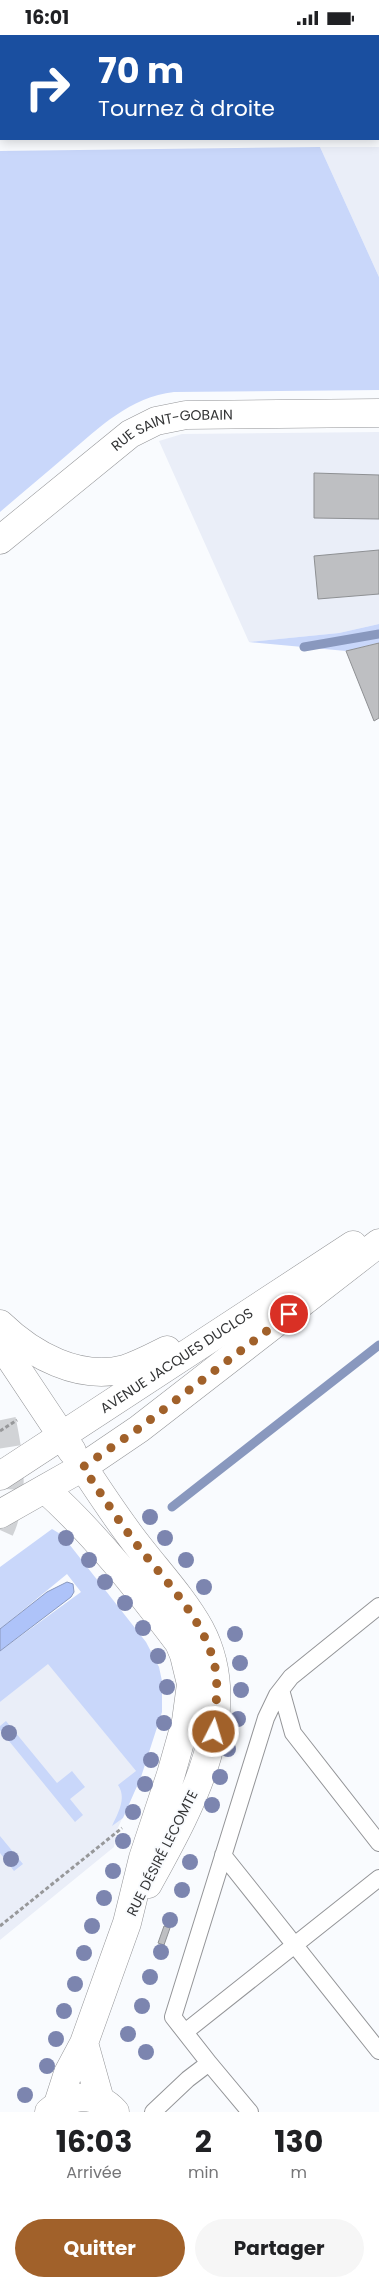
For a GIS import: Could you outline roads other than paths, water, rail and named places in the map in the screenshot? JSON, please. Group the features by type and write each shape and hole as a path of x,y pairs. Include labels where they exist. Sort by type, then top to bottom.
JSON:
{"street":[{"name":"RUE SAINT-GOBAIN","path":"0,540 130,434 156,421 186,415 379,413"},
{"name":"AVENUE JACQUES DUCLOS","path":"6,1465 63,1436 379,1228"},
{"name":"AVENUE JACQUES DUCLOS","path":"0,1514 83,1467 146,1423 379,1243"},
{"path":"0,1324 14,1337 42,1356 65,1366 100,1371 123,1369 144,1362 180,1344 307,1274"},
{"name":"RUE DÉSIRÉ LECOMTE","path":"0,1343 115,1515 185,1605 200,1630 214,1666 217,1684 214,1732 198,1782 178,1827 127,1923"},
{"name":"RUE DÉSIRÉ LECOMTE","path":"6,1465 45,1489 75,1516 139,1591 179,1643 189,1669 191,1695 171,1775 143,1858 127,1923 84,2043 68,2073 54,2108"},
{"path":"84,2043 107,2106"},
{"path":"54,2108 72,2098 86,2097 107,2106"}],"lane":[{"path":"250,2112 173,2017 263,1727 281,1690 290,1677 309,1660 379,1606"},
{"path":"281,1690 293,1733 379,1843"},
{"path":"263,1727 293,1733"},
{"path":"224,1855 379,2051"},
{"path":"185,2032 379,1878"},
{"path":"153,2112 188,2079 209,2063"}],"waterway":[{"path":"304,647 379,634"},
{"path":"172,1507 379,1345"}],"tunnel":[{"path":"0,1411 8,1456 10,1486 5,1516 0,1530"}]}
